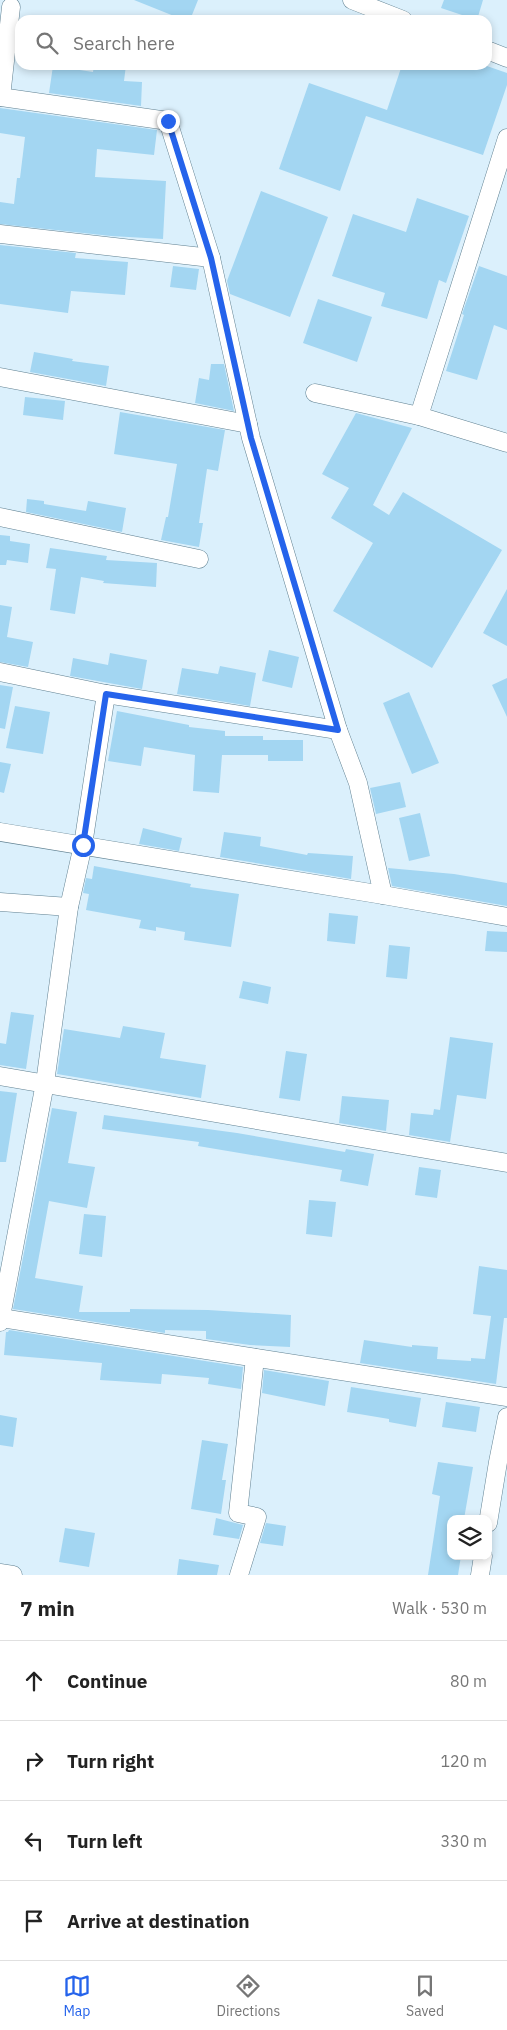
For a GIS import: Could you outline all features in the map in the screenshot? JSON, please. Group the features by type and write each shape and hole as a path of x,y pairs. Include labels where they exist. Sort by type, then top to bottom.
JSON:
{"street":[{"path":"352,0 390,15"},
{"path":"11,7 0,97 168,121 211,258 248,424 338,730 358,783 382,895"},
{"path":"492,52 507,58"},
{"path":"419,416 507,138"},
{"path":"0,234 211,258"},
{"path":"0,378 248,424"},
{"path":"315,393 419,416 507,443"},
{"path":"0,517 199,558"},
{"path":"0,672 106,694 338,730"},
{"path":"106,694 83,845 69,907 46,1083 0,1320 507,1398"},
{"path":"0,832 507,917"},
{"path":"0,902 69,907"},
{"path":"0,1076 507,1163"},
{"path":"239,1575 257,1517 238,1513 255,1358"},
{"path":"489,1515 507,1417"},
{"path":"480,1575 482,1560"},
{"path":"0,1573 12,1575"}],"building":[{"path":"134,0 198,0 192,15 172,15"},
{"path":"444,0 483,0 478,15 462,15 441,8"},
{"path":"492,68 507,73 507,85 483,155 366,116 340,191 279,169 309,83 387,110 400,70 492,70"},
{"path":"52,70 93,72 93,70 125,70 124,81 142,82 141,106 49,93"},
{"path":"0,108 157,130 154,155 97,149 95,177 166,181 163,239 111,236 0,224 0,202 14,204 17,178 20,178 25,137 0,133"},
{"path":"261,191 328,217 290,317 230,294 227,281"},
{"path":"417,198 469,216 446,283 439,280 427,319 381,306 385,293 332,276 353,214 406,232"},
{"path":"0,245 76,253 75,258 128,262 125,295 71,291 68,313 0,304"},
{"path":"173,266 199,269 196,290 170,287"},
{"path":"479,266 507,276 507,330 494,325 477,380 446,371 464,315 462,314"},
{"path":"318,299 372,317 357,362 303,343"},
{"path":"34,352 73,359 72,361 109,366 106,386 30,372"},
{"path":"211,364 224,364 234,411 195,403 199,378 209,380"},
{"path":"25,397 65,401 63,420 23,415"},
{"path":"120,412 225,430 218,471 207,469 199,523 203,523 199,547 161,540 166,517 168,517 177,464 114,454"},
{"path":"356,413 412,428 373,505 389,515 403,492 502,550 432,668 333,611 373,543 331,518 349,488 322,474"},
{"path":"27,499 44,501 44,504 86,511 88,501 126,508 122,532 26,512"},
{"path":"0,535 10,536 10,541 30,544 28,563 7,560 6,565 0,565"},
{"path":"50,548 107,556 106,560 157,563 156,587 103,583 104,581 81,577 75,614 50,610 56,569 46,568"},
{"path":"507,589 507,646 483,633"},
{"path":"0,605 12,607 7,637 33,642 28,667 0,662"},
{"path":"269,650 299,657 292,688 262,681"},
{"path":"110,653 147,660 142,689 70,676 73,658 108,665"},
{"path":"220,666 256,673 250,706 177,694 182,668 218,674"},
{"path":"507,678 507,717 492,685"},
{"path":"0,685 13,687 5,729 0,728"},
{"path":"409,692 439,763 412,774 383,703"},
{"path":"15,706 50,712 43,754 6,748"},
{"path":"117,711 189,725 189,727 225,731 225,736 263,736 263,740 303,740 303,761 268,761 268,755 222,755 219,793 193,791 195,755 144,747 141,766 108,761"},
{"path":"0,762 11,764 4,793 0,792"},
{"path":"400,782 406,807 376,814 370,788"},
{"path":"420,813 430,856 409,861 399,818"},
{"path":"143,828 182,838 179,851 139,844"},
{"path":"224,832 261,837 260,846 307,855 308,853 353,856 351,879 220,857"},
{"path":"94,866 191,884 190,887 239,894 231,947 184,940 185,932 156,927 156,931 139,928 141,920 86,910 89,894 83,893 86,878 92,879"},
{"path":"388,868 454,874 507,883 507,906 392,886"},
{"path":"329,913 358,916 355,944 327,941"},
{"path":"487,931 507,932 507,952 485,951"},
{"path":"389,945 410,947 407,979 386,977"},
{"path":"243,981 271,987 268,1004 239,998"},
{"path":"11,1012 34,1015 26,1069 0,1065 0,1043 6,1044"},
{"path":"123,1026 165,1033 160,1058 206,1065 201,1098 57,1074 64,1029 120,1038"},
{"path":"450,1037 493,1043 486,1099 457,1095 450,1142 409,1135 411,1113 433,1115 434,1109 440,1110"},
{"path":"286,1051 307,1054 300,1101 279,1098"},
{"path":"0,1091 17,1093 6,1162 0,1162"},
{"path":"342,1096 389,1100 386,1131 339,1123"},
{"path":"52,1108 77,1112 68,1163 95,1167 87,1208 49,1201 35,1278 83,1286 79,1312 130,1312 130,1309 208,1310 291,1315 290,1347 250,1345 206,1339 206,1331 165,1330 165,1333 13,1309"},
{"path":"104,1115 237,1133 345,1152 346,1149 374,1154 368,1186 340,1181 342,1170 198,1146 199,1142 102,1129"},
{"path":"419,1167 441,1170 437,1198 415,1195"},
{"path":"309,1200 336,1202 332,1237 306,1234"},
{"path":"84,1214 106,1216 102,1257 79,1254"},
{"path":"479,1266 507,1270 507,1318 504,1318 496,1384 360,1363 364,1340 412,1347 412,1345 438,1347 437,1359 471,1361 471,1358 485,1359 491,1316 473,1314"},
{"path":"9,1330 243,1367 241,1389 208,1384 209,1378 162,1374 161,1384 100,1380 102,1363 4,1355 6,1332"},
{"path":"264,1370 329,1381 325,1406 262,1393"},
{"path":"351,1387 421,1398 416,1427 389,1422 389,1419 347,1412"},
{"path":"446,1402 480,1407 476,1432 442,1427"},
{"path":"0,1415 17,1418 13,1447 0,1445"},
{"path":"202,1440 228,1444 222,1480 226,1480 221,1514 191,1509"},
{"path":"438,1462 473,1467 465,1515 447,1515 447,1560 460,1560 458,1575 428,1575 440,1496 432,1494"},
{"path":"216,1518 243,1525 239,1539 213,1535"},
{"path":"266,1523 286,1526 283,1546 260,1543"},
{"path":"65,1528 95,1533 89,1567 59,1562"},
{"path":"179,1559 219,1565 217,1575 177,1575"}],"route":[{"path":"83,845 106,694 338,730 251,438 211,258 168,121"}]}
